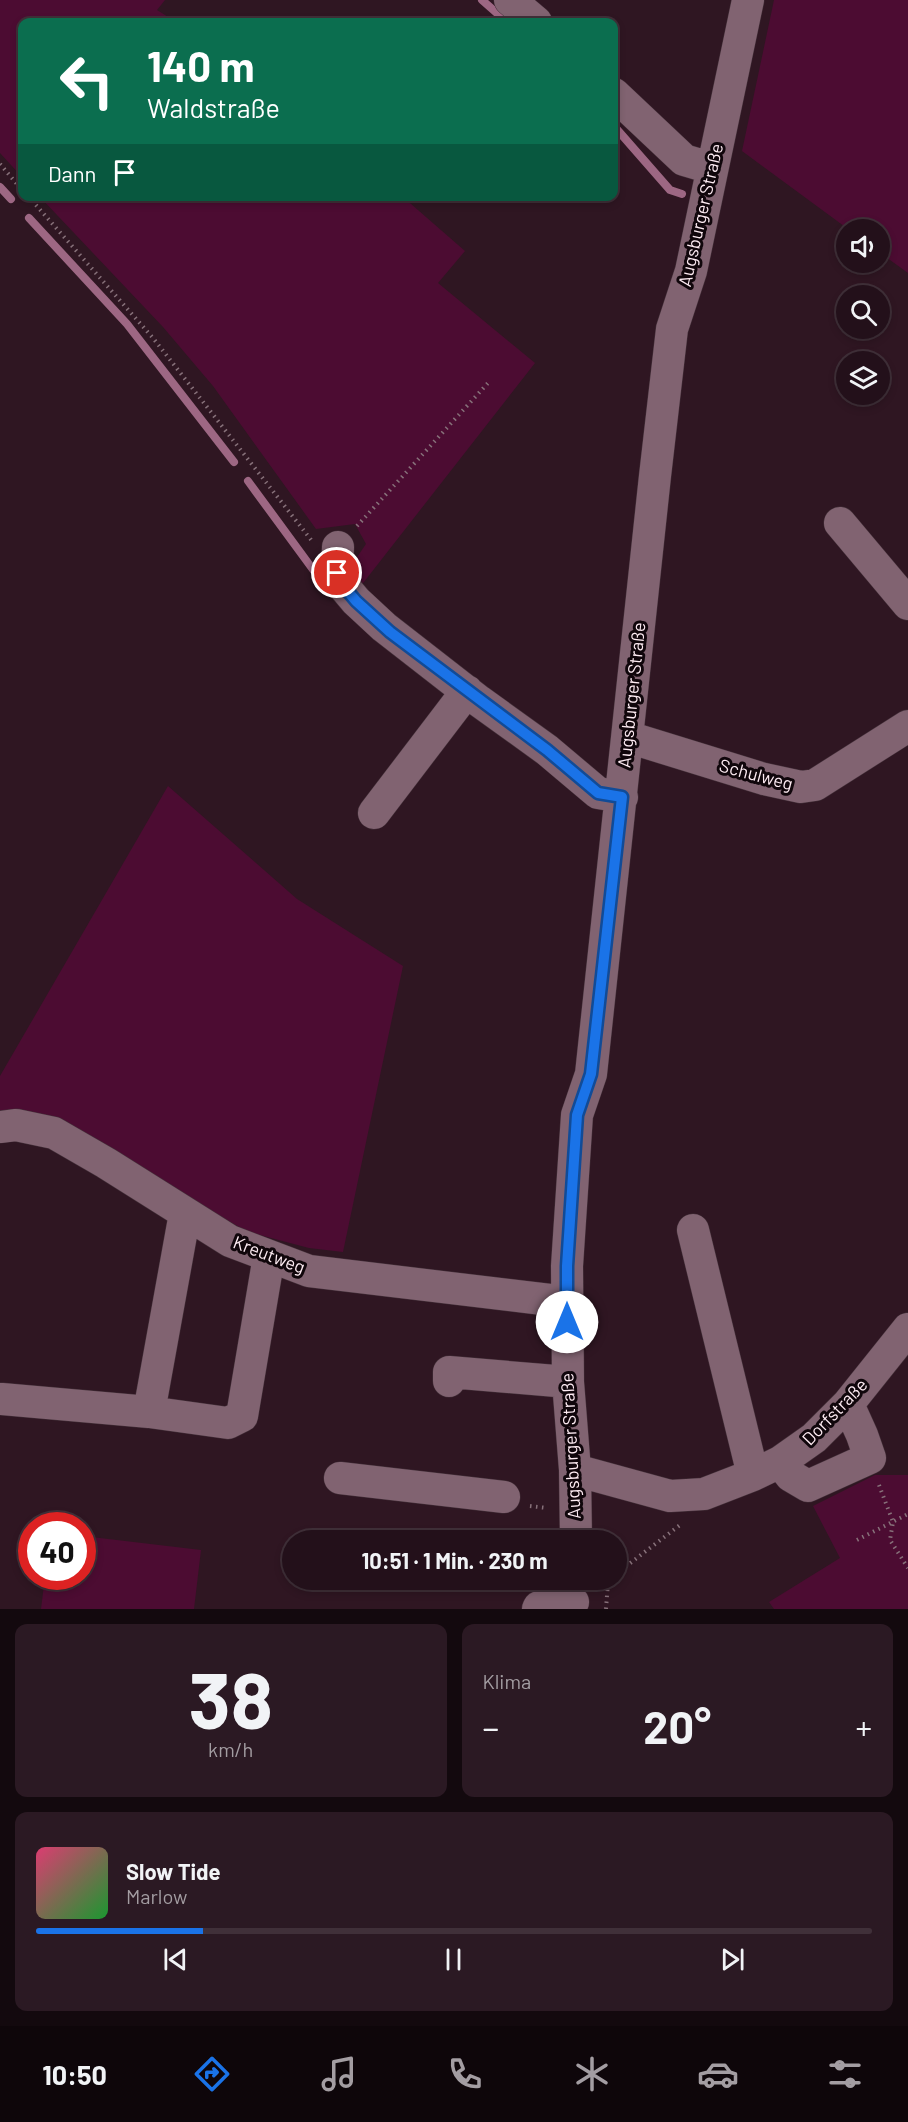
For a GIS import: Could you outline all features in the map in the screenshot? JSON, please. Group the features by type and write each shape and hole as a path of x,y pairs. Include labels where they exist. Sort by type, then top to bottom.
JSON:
{"street":[{"path":"510,0 531,18"},
{"name":"Augsburger Straße","path":"576,1530 575,1470 568,1382 567,1266 577,1115 591,1074 672,328 691,271 748,0"},
{"path":"618,98 684,160 711,168"},
{"path":"840,523 908,604"},
{"path":"338,560 340,582 356,601 384,627 547,750 598,793 622,797"},
{"path":"374,813 466,691"},
{"name":"Schulweg","path":"628,737 764,779 801,787 815,785 908,726"},
{"name":"Kreutweg","path":"0,1127 16,1125 54,1133 230,1241 309,1271 567,1302"},
{"path":"149,1412 185,1213"},
{"path":"693,1230 766,1469 791,1476 808,1486 870,1458 848,1404"},
{"path":"2,1399 149,1412 228,1423 242,1416 269,1256"},
{"name":"Dorfstraße","path":"575,1470 670,1496 685,1496 704,1494 766,1469 814,1438 848,1404 907,1331"},
{"path":"449,1381 449,1372 515,1384 568,1382"},
{"path":"340,1478 437,1483 518,1502"},
{"path":"538,1609 573,1597"}],"path":[{"path":"0,164 18,185"},
{"path":"32,201 153,338 338,560 488,383"},
{"path":"870,1458 893,1522 890,1540 908,1568"},
{"path":"518,1502 548,1509"},
{"path":"857,1540 908,1514"},
{"path":"606,1609 607,1590"}],"shaded area":[{"path":"0,0 165,0 157,10 170,18 18,18 18,173 0,153"},
{"path":"774,0 908,0 908,273 890,260 890,219 836,220 742,151"},
{"path":"44,201 408,201 465,251 438,283 535,363 360,587 340,582 366,544 355,524 316,529 213,386 163,327"},
{"path":"168,786 297,899 403,966 343,1252 309,1248 248,1232 188,1198 0,1120 0,1076"},
{"path":"875,1475 908,1475 908,1609 774,1609 769,1602 840,1558 813,1506"},
{"path":"96,1538 201,1550 194,1609 41,1609 43,1590 96,1590"}],"waterway":[{"path":"482,0 502,18"},
{"path":"618,131 670,190 682,194"},
{"path":"0,187 11,199"},
{"path":"29,218 127,324 234,462"},
{"path":"248,481 328,590"}],"route":[{"path":"337,573 340,582 356,601 390,632 547,750 598,793 622,797 591,1074 577,1115 567,1266 567,1322"}]}
